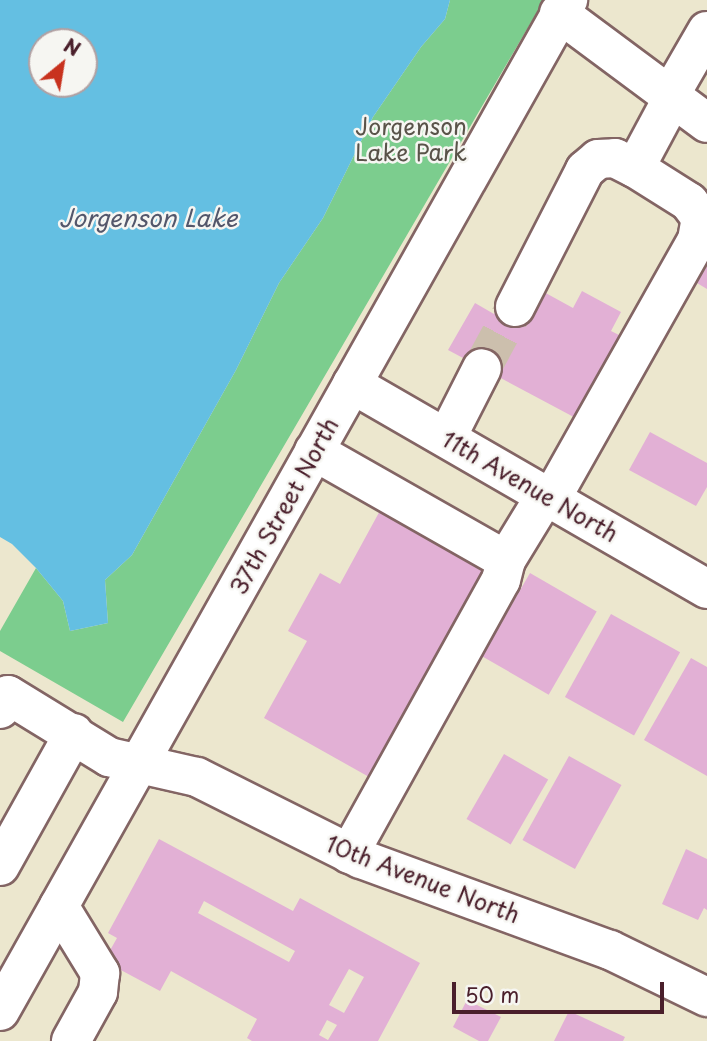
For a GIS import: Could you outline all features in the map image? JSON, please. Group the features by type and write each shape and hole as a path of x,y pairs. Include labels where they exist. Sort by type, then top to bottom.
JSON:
{"street":[{"path":"563,7 707,123"},
{"name":"37th Street North","path":"0,1012 563,7"},
{"path":"635,168 707,31"},
{"path":"349,854 501,580 506,560 548,497 697,240 701,218 689,202 635,168 615,158 598,159 585,170 515,307"},
{"path":"447,437 482,368"},
{"name":"11th Avenue North","path":"352,384 707,589"},
{"path":"314,451 506,560"},
{"name":"10th Avenue North","path":"4,702 74,733 109,757 197,777 349,854 610,950 707,997"},
{"path":"0,866 74,733"},
{"path":"59,906 100,973 98,992 71,1041"}],"green space":[{"name":"Jorgenson Lake Park","path":"450,0 544,0 123,722 0,651 0,631 36,568 63,601 70,631 108,623 105,580 132,555 236,370 279,283 323,218 373,117 421,47 445,19"}],"water":[{"name":"Jorgenson Lake","path":"0,0 450,0 445,19 421,47 373,117 323,218 279,283 236,370 132,555 105,580 108,623 70,631 63,601 12,544 0,537"}],"building":[{"path":"707,266 707,289 697,283"},
{"path":"542,291 573,308 582,291 621,312 611,331 631,341 585,423 448,350 475,303 494,314 502,300"},
{"path":"650,432 707,463 707,487 696,506 629,470"},
{"path":"382,507 496,571 378,782 264,718 307,641 288,631 320,573 340,584"},
{"path":"530,573 597,612 549,695 482,656"},
{"path":"611,614 680,652 634,735 565,697"},
{"path":"691,658 707,667 707,776 644,740"},
{"path":"504,754 548,780 511,844 466,819"},
{"path":"569,756 621,785 575,869 522,840"},
{"path":"159,839 293,911 300,898 420,963 378,1041 252,1041 247,1038 257,1019 171,971 160,991 104,961 117,938 108,933","holes":["204,901 295,951 289,962 198,913","349,969 364,977 344,1013 329,1005","327,1020 337,1025 328,1040 319,1035"]},
{"path":"686,849 707,859 707,910 704,908 698,920 662,904"},
{"path":"467,1000 501,1017 488,1041 479,1041 453,1027"},
{"path":"569,1011 625,1037 623,1041 554,1041"}],"tunnel":[{"path":"482,368 515,307"}]}
